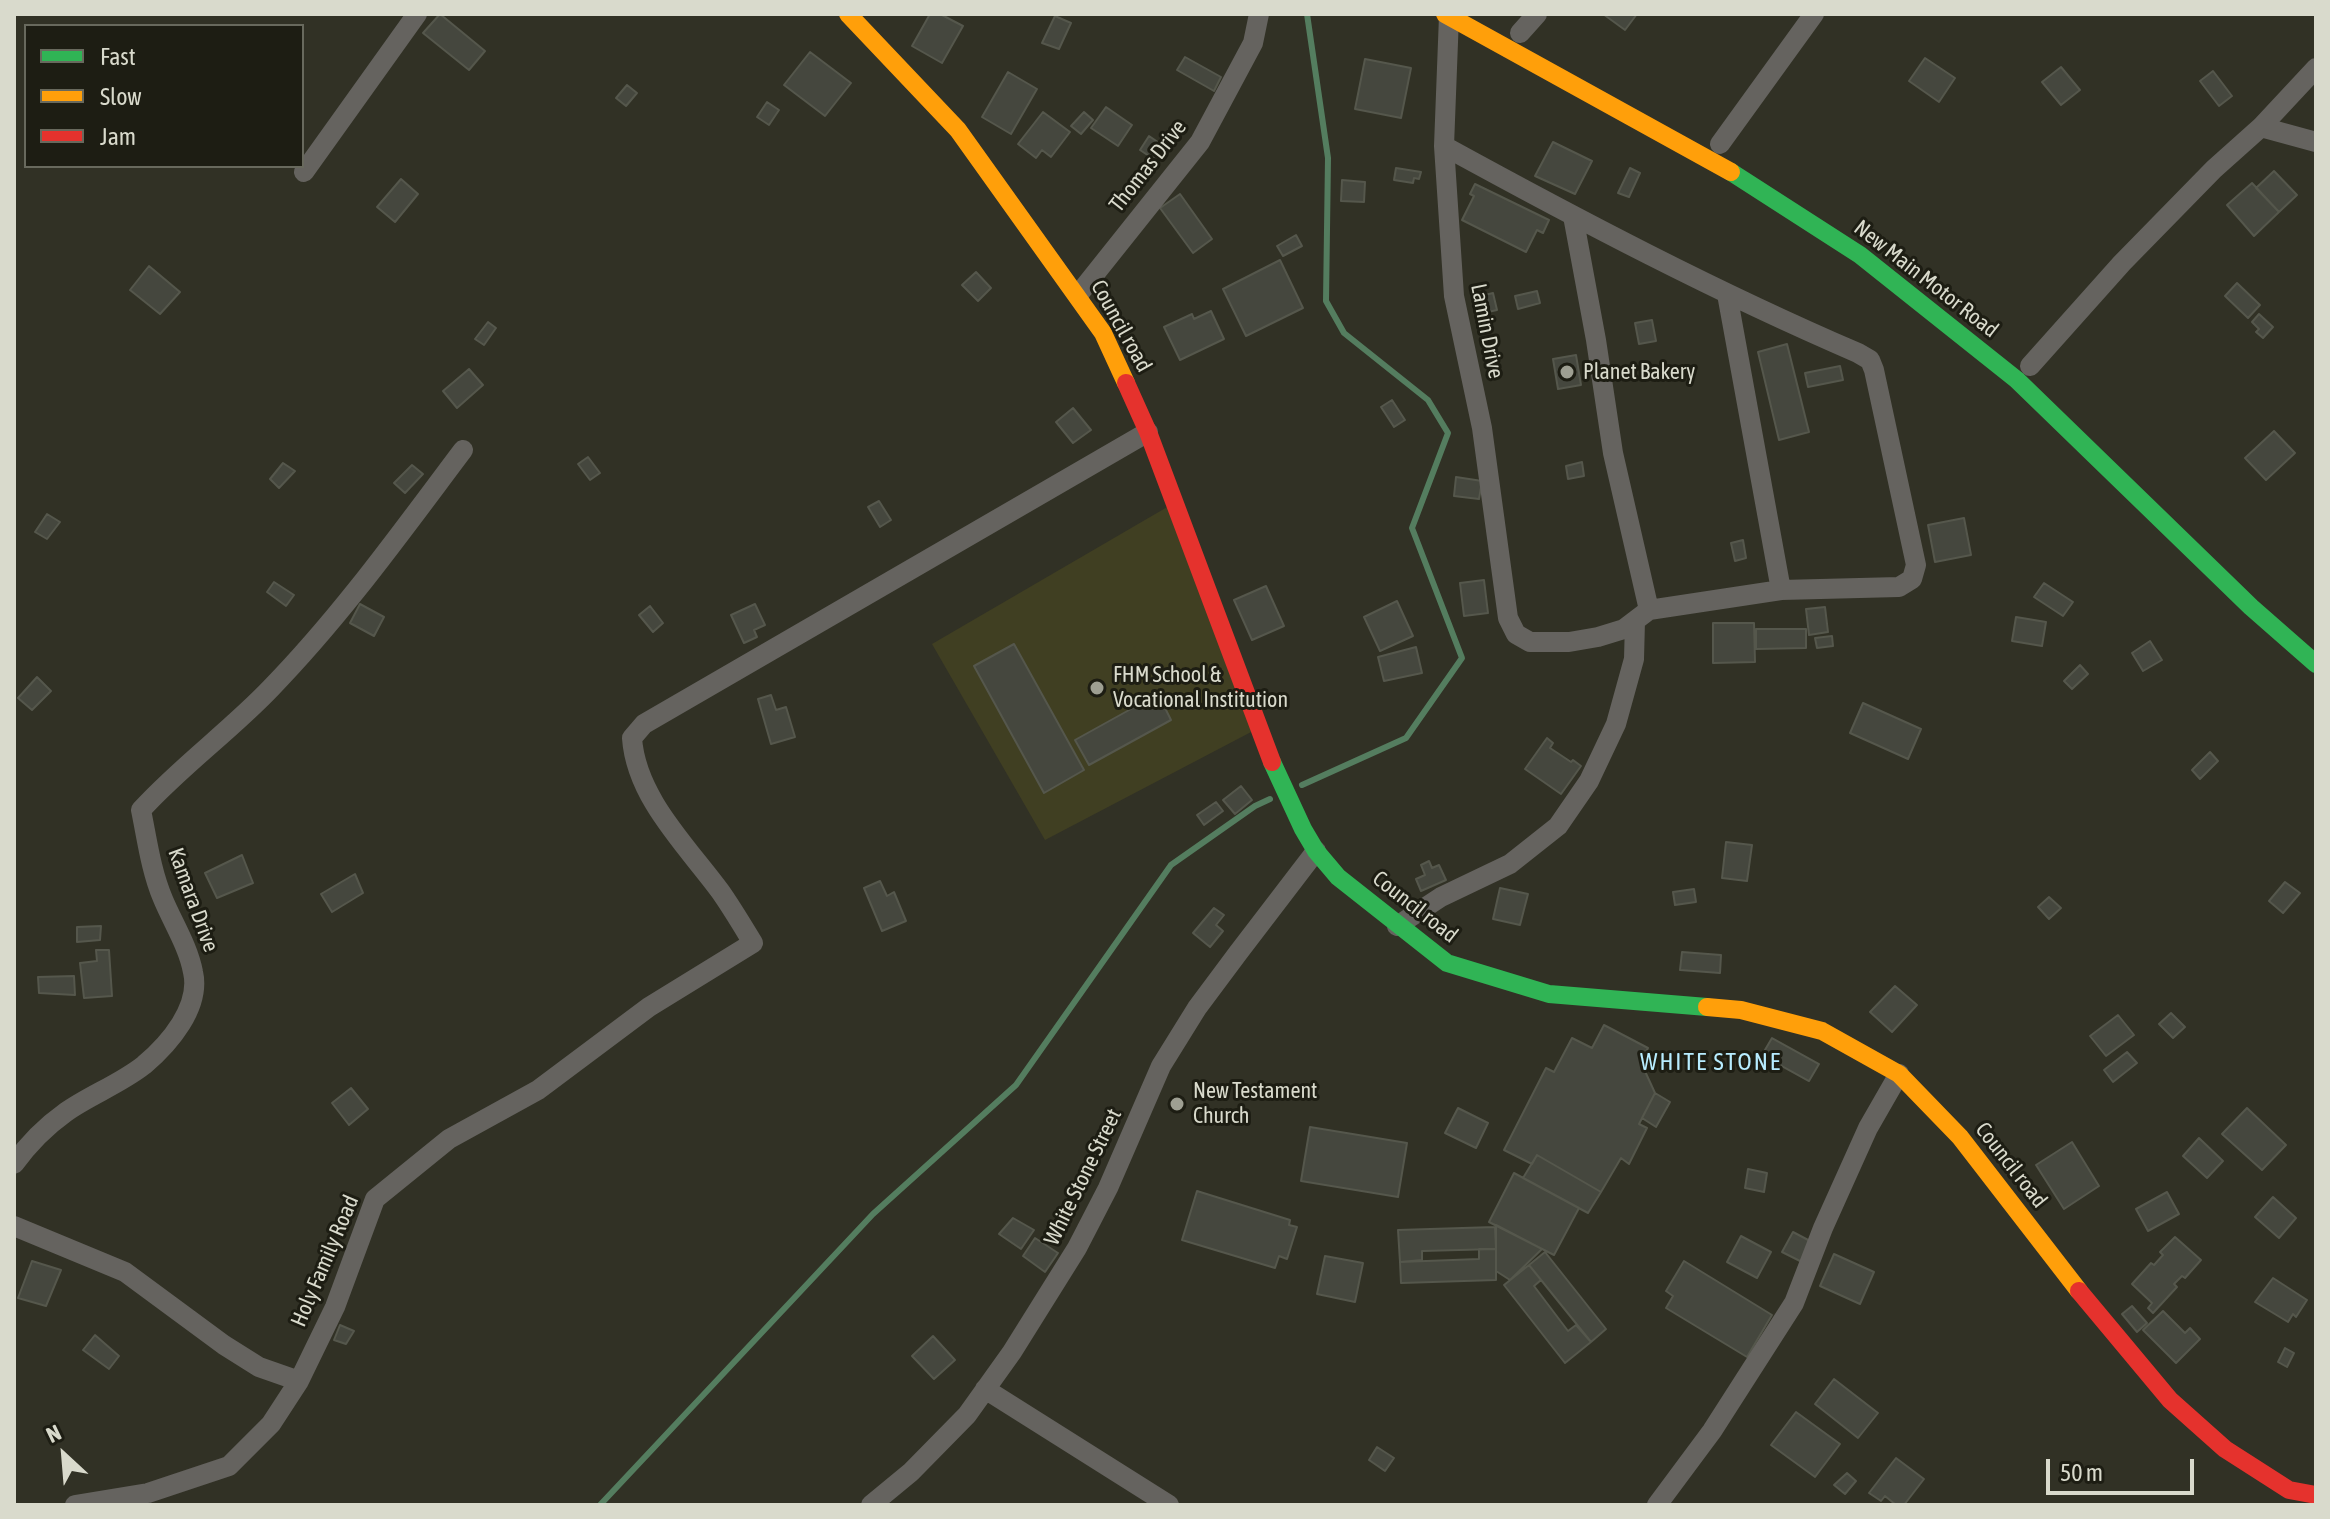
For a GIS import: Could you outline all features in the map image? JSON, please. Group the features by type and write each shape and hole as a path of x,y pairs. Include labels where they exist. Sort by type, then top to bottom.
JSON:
{"main road":[{"name":"Council road","path":"848,14 958,130 1103,333 1148,432 1270,758 1303,829 1316,851 1338,877 1447,963 1549,994 1741,1010 1822,1031 1899,1074 1960,1137 2079,1291 2170,1400 2225,1449 2292,1497 2316,1495"},
{"name":"New Main Motor Road","path":"1447,15 1711,159 1860,255 2017,380 2240,596 2316,664"},
{"path":"1713,140 1770,175"}],"street":[{"path":"304,172 417,14"},
{"name":"Thomas Drive","path":"1078,295 1200,142 1253,43 1259,14"},
{"path":"1520,34 1537,14"},
{"path":"1713,140 1814,14"},
{"name":"Lamin Drive","path":"1447,15 1444,146 1454,296 1482,428 1508,618 1516,634 1530,642 1569,642 1624,629 1642,616"},
{"path":"2030,366 2122,263 2214,169 2261,127 2316,68"},
{"path":"2261,127 2316,142"},
{"path":"1444,146 1727,294 1870,360 1916,565 1912,579 1899,587 1781,590 1642,616"},
{"path":"1397,926 1441,897 1510,864 1558,826 1589,781 1616,724 1634,659 1642,616 1573,216"},
{"path":"1727,294 1781,590"},
{"name":"Holy Family Road","path":"75,1505 148,1493 229,1466 271,1424 299,1381 335,1307 375,1199 449,1139 538,1090 649,1007 753,943 645,786 633,755 632,738 644,724 1148,432"},
{"name":"Kamara Drive","path":"14,1164 42,1130 144,1065 187,1014 195,991 194,973 162,897 141,810 166,783 268,692 309,647 463,450"},
{"name":"White Stone Street","path":"871,1505 945,1438 967,1415 985,1389 1077,1248 1108,1188 1161,1066 1205,997 1316,851"},
{"path":"1657,1505 1712,1431 1794,1303 1823,1228 1868,1128 1899,1074"},
{"path":"14,1226 125,1272 259,1367 299,1381"},
{"path":"985,1389 1169,1505"}],"shaded area":[{"name":"FHM School & Vocational Institution","path":"1169,506 1253,731 1045,840 932,644"}],"building":[{"path":"440,14 485,51 469,70 423,33"},
{"path":"930,14 940,14 963,26 942,63 912,46"},
{"path":"1603,14 1637,14 1625,30"},
{"path":"1055,16 1071,23 1059,49 1042,43"},
{"path":"810,52 851,83 825,116 784,85"},
{"path":"1185,57 1221,77 1214,91 1177,70"},
{"path":"1925,58 1955,78 1939,102 1909,81"},
{"path":"1365,59 1411,68 1401,118 1355,109"},
{"path":"2061,67 2080,90 2061,105 2042,82"},
{"path":"2213,71 2232,96 2219,106 2200,81"},
{"path":"1008,72 1037,89 1011,134 982,117"},
{"path":"627,85 637,93 626,106 616,98"},
{"path":"767,102 779,110 769,125 757,117"},
{"path":"1106,107 1132,125 1118,146 1091,128"},
{"path":"1043,112 1070,132 1051,157 1042,150 1036,158 1018,144"},
{"path":"1084,112 1093,120 1081,134 1071,126"},
{"path":"1149,136 1165,147 1155,160 1140,150"},
{"path":"1553,142 1592,161 1575,194 1535,176"},
{"path":"1396,168 1421,172 1419,179 1414,178 1413,183 1394,180"},
{"path":"1630,168 1640,173 1629,197 1618,193"},
{"path":"2274,171 2297,195 2279,212 2256,188"},
{"path":"401,179 418,194 395,222 377,207"},
{"path":"1342,180 1365,182 1364,202 1341,201"},
{"path":"2252,183 2279,212 2254,236 2227,205"},
{"path":"1475,184 1549,220 1543,233 1537,230 1526,252 1462,220 1474,196 1470,194"},
{"path":"1180,194 1212,239 1193,253 1160,208"},
{"path":"1296,235 1302,246 1283,256 1277,246"},
{"path":"1280,260 1303,308 1246,336 1223,289"},
{"path":"149,266 180,292 160,314 130,290"},
{"path":"976,272 991,288 978,301 962,285"},
{"path":"2237,283 2260,305 2248,318 2225,296"},
{"path":"1537,291 1540,303 1518,309 1515,296"},
{"path":"1493,293 1497,310 1488,312 1486,304 1476,307 1473,298"},
{"path":"1211,311 1224,339 1180,360 1164,327 1192,314 1194,319"},
{"path":"2259,314 2273,327 2263,338 2252,322"},
{"path":"1652,320 1656,341 1639,344 1635,323"},
{"path":"488,322 496,328 484,345 475,339"},
{"path":"1787,344 1809,432 1779,440 1758,352"},
{"name":"Planet Bakery","path":"1576,355 1581,385 1558,389 1553,359"},
{"path":"1840,366 1843,380 1808,387 1805,373"},
{"path":"469,369 483,385 457,408 443,391"},
{"path":"1392,400 1405,420 1394,427 1381,407"},
{"path":"1073,408 1091,430 1073,443 1056,422"},
{"path":"2274,431 2295,453 2266,480 2245,458"},
{"path":"588,457 600,473 590,480 578,464"},
{"path":"1582,462 1584,476 1568,479 1566,466"},
{"path":"283,463 295,471 279,488 270,479"},
{"path":"412,465 423,474 405,493 394,483"},
{"path":"1456,477 1482,481 1479,499 1454,496"},
{"path":"879,501 891,520 880,527 868,507"},
{"path":"47,514 60,522 47,539 35,532"},
{"path":"1964,518 1971,555 1935,562 1928,525"},
{"path":"1743,540 1746,558 1735,561 1731,543"},
{"path":"1484,580 1488,613 1464,616 1460,583"},
{"path":"274,582 294,595 286,606 267,592"},
{"path":"2044,583 2073,602 2063,616 2034,597"},
{"path":"1266,586 1284,626 1252,640 1234,600"},
{"path":"1397,601 1413,636 1380,651 1364,617"},
{"path":"360,604 384,617 374,636 350,623"},
{"path":"755,604 765,625 754,630 757,637 744,643 731,615"},
{"path":"650,606 663,623 653,632 639,615"},
{"path":"1825,607 1828,632 1809,635 1806,609"},
{"path":"2016,617 2046,622 2042,646 2012,641"},
{"path":"1713,623 1754,623 1755,662 1713,663"},
{"path":"1756,629 1806,629 1806,648 1756,649"},
{"path":"1832,636 1833,646 1817,648 1815,638"},
{"path":"2150,641 2162,660 2143,671 2132,653"},
{"path":"1014,644 1084,770 1044,793 974,666"},
{"path":"1416,647 1422,673 1384,681 1378,657"},
{"path":"2080,665 2088,674 2072,689 2064,681"},
{"path":"37,677 51,691 32,710 18,698"},
{"path":"1158,694 1171,720 1089,765 1075,740"},
{"path":"771,695 776,710 786,707 795,737 771,744 758,699"},
{"path":"1863,703 1921,729 1908,759 1850,733"},
{"path":"1547,738 1553,743 1550,748 1581,766 1561,794 1525,769"},
{"path":"2210,752 2218,761 2200,779 2192,770"},
{"path":"1241,786 1252,800 1235,814 1223,800"},
{"path":"1216,802 1223,811 1204,825 1197,815"},
{"path":"1726,842 1752,845 1747,881 1722,878"},
{"path":"242,855 253,883 217,898 205,873"},
{"path":"1429,861 1432,868 1439,865 1446,880 1421,891 1416,879 1425,875 1421,865"},
{"path":"355,874 363,893 332,912 321,894"},
{"path":"880,881 887,896 894,892 906,921 882,931 864,888"},
{"path":"2285,882 2300,893 2283,913 2269,901"},
{"path":"1500,888 1528,894 1520,925 1493,919"},
{"path":"1694,889 1696,902 1675,905 1673,892"},
{"path":"2049,897 2061,908 2049,919 2038,907"},
{"path":"1214,908 1224,915 1216,925 1223,931 1210,947 1193,933"},
{"path":"101,926 100,940 77,942 77,927"},
{"path":"96,950 109,950 112,996 84,998 80,963 97,961"},
{"path":"1682,952 1721,955 1720,973 1680,970"},
{"path":"74,976 75,995 39,993 38,977"},
{"path":"1895,986 1917,1005 1892,1032 1870,1012"},
{"path":"2171,1013 2185,1027 2173,1038 2159,1024"},
{"path":"2118,1015 2134,1035 2106,1056 2090,1036"},
{"path":"1604,1025 1648,1048 1644,1056 1651,1065 1644,1069 1655,1093 1639,1124 1647,1128 1629,1164 1621,1158 1601,1192 1537,1155 1532,1164 1504,1150 1546,1068 1554,1072 1572,1038 1592,1048"},
{"path":"1772,1038 1819,1064 1809,1081 1762,1055"},
{"path":"2127,1052 2137,1063 2113,1082 2104,1070"},
{"path":"351,1088 368,1109 349,1125 332,1103"},
{"path":"1655,1093 1670,1102 1656,1127 1642,1118"},
{"path":"1458,1108 1488,1123 1476,1148 1445,1133"},
{"path":"2247,1108 2286,1145 2262,1170 2222,1134"},
{"path":"1310,1127 1407,1143 1398,1197 1301,1181"},
{"path":"2199,1138 2223,1161 2207,1178 2183,1156"},
{"path":"2072,1142 2099,1186 2064,1209 2036,1165"},
{"path":"1537,1155 1601,1192 1588,1213 1523,1178"},
{"path":"1748,1169 1767,1173 1764,1192 1745,1188"},
{"path":"1514,1173 1579,1208 1554,1255 1489,1222"},
{"path":"1197,1191 1290,1220 1289,1225 1297,1227 1287,1259 1279,1256 1275,1268 1182,1240"},
{"path":"2167,1192 2179,1214 2148,1231 2136,1209"},
{"path":"2273,1197 2296,1218 2279,1238 2255,1217"},
{"path":"1013,1218 1034,1230 1021,1249 999,1234"},
{"path":"1496,1225 1542,1249 1510,1280 1496,1271"},
{"path":"1495,1227 1496,1249 1422,1251 1422,1260 1400,1262 1398,1230"},
{"path":"1793,1232 1812,1242 1802,1262 1782,1252"},
{"path":"1741,1236 1771,1252 1757,1278 1727,1262"},
{"path":"2175,1237 2201,1260 2185,1278 2182,1276 2174,1284 2177,1287 2153,1313 2148,1308 2152,1303 2132,1284 2151,1263 2154,1265 2163,1255 2160,1252"},
{"path":"1035,1238 1058,1253 1045,1272 1023,1256"},
{"path":"1479,1249 1496,1249 1496,1280 1401,1283 1400,1262 1479,1259"},
{"path":"1545,1252 1606,1329 1591,1342 1529,1265"},
{"path":"1834,1254 1874,1272 1860,1304 1820,1286"},
{"path":"1325,1256 1363,1263 1355,1302 1317,1294"},
{"path":"32,1261 61,1270 46,1306 18,1298"},
{"path":"1684,1261 1772,1315 1747,1357 1666,1308 1673,1296 1666,1291"},
{"path":"1529,1265 1541,1280 1534,1286 1568,1331 1576,1325 1591,1342 1565,1363 1504,1285"},
{"path":"2273,1278 2307,1300 2296,1317 2293,1314 2288,1322 2255,1302"},
{"path":"2132,1306 2147,1323 2137,1332 2122,1314"},
{"path":"2163,1311 2185,1333 2190,1328 2200,1339 2176,1363 2143,1330"},
{"path":"340,1325 354,1331 346,1344 334,1340"},
{"path":"95,1335 119,1356 109,1369 83,1350"},
{"path":"933,1336 955,1360 934,1379 912,1356"},
{"path":"2285,1348 2294,1353 2287,1367 2278,1362"},
{"path":"1834,1379 1878,1413 1858,1438 1815,1404"},
{"path":"1796,1412 1840,1444 1815,1477 1771,1445"},
{"path":"1377,1447 1394,1458 1385,1471 1369,1460"},
{"path":"1896,1458 1924,1479 1904,1505 1896,1505 1885,1496 1881,1501 1869,1493"},
{"path":"1847,1473 1856,1481 1845,1494 1834,1485"}],"waterway":[{"path":"1302,785 1406,738 1462,658 1412,528 1448,433 1428,400 1344,333 1326,301 1328,158 1307,14"},
{"path":"600,1505 873,1214 1016,1085 1171,865 1255,806 1270,799"}],"traffic: fast":[{"path":"1731,172 1860,255 2017,380 2251,607 2316,664"},
{"path":"1272,762 1303,829 1316,851 1338,877 1447,963 1549,994 1707,1007"}],"traffic: slow":[{"path":"848,14 958,130 1103,333 1126,383"},
{"path":"1445,14 1731,172"},
{"path":"1707,1007 1741,1010 1822,1031 1899,1074 1960,1137 2079,1291"}],"traffic: jam":[{"path":"1126,383 1148,432 1272,762"},
{"path":"2079,1291 2170,1400 2225,1449 2289,1490 2316,1495"}],"place":[{"name":"Planet Bakery","path":"1567,372"},
{"name":"FHM School & Vocational Institution","path":"1097,688"},
{"name":"New Testament Church","path":"1177,1104"}],"district":[{"name":"WHITE STONE","path":"1711,1062"}]}
